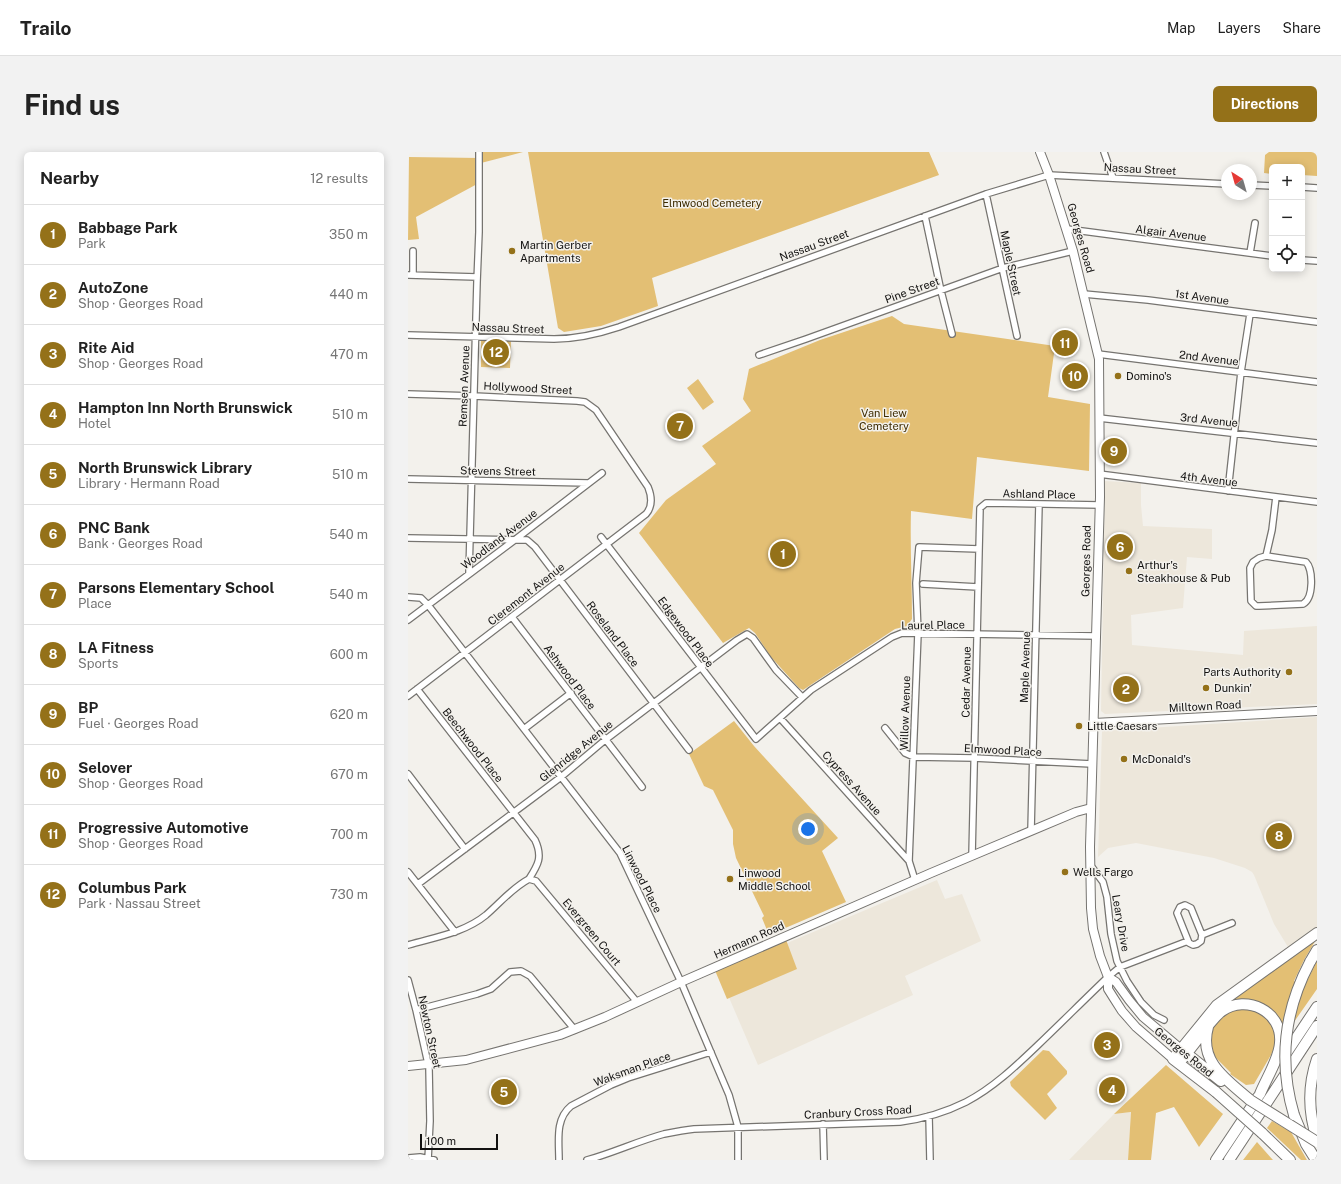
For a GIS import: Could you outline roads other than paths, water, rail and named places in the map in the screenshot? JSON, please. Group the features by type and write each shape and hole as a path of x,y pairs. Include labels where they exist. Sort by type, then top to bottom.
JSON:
{"highway":[{"path":"1176,1061 1218,1005 1317,933"},
{"path":"1316,1160 1306,1144 1294,1115 1289,1097 1285,1062 1286,1036 1295,995 1317,950"},
{"path":"1184,1051 1220,1012 1230,1006 1250,1004 1267,1012 1273,1019 1280,1032 1280,1048 1260,1094"},
{"path":"1216,1160 1317,1007"},
{"path":"1209,1025 1206,1039 1208,1053 1224,1080 1250,1100 1317,1142"},
{"path":"1229,1160 1317,1026"},
{"name":"Georges Road","path":"1184,1051 1224,1080"},
{"path":"1317,1059 1312,1079 1310,1103 1312,1123 1317,1139"},
{"name":"Georges Road","path":"1176,1061 1216,1092 1262,1133 1282,1155 1290,1160"},
{"path":"1236,1160 1244,1148 1258,1117"}],"street":[{"name":"Remsen Avenue","path":"469,574 479,232 479,152"},
{"name":"Georges Road","path":"1040,152 1067,229 1098,354 1100,505 1090,864 1093,929 1100,956 1108,977 1108,989 1122,1011 1142,1034 1176,1061"},
{"path":"1104,152 1113,178"},
{"name":"Nassau Street","path":"408,335 568,339 594,335 986,194 1049,175 1221,184"},
{"path":"1257,185 1269,186"},
{"path":"1305,187 1317,188"},
{"name":"Maple Street","path":"986,194 1017,336"},
{"path":"925,216 952,334"},
{"path":"1250,253 1255,223"},
{"name":"Algair Avenue","path":"1067,229 1269,256"},
{"path":"413,251 410,275 477,277"},
{"name":"Pine Street","path":"758,355 1003,268 1073,251"},
{"path":"1305,260 1317,261"},
{"name":"1st Avenue","path":"1084,294 1148,300 1317,322"},
{"path":"1228,491 1241,372 1250,314"},
{"name":"2nd Avenue","path":"1098,354 1317,382"},
{"name":"Hollywood Street","path":"408,394 577,400 585,402 596,410 648,487 651,496 651,503"},
{"name":"3rd Avenue","path":"1099,418 1235,432 1317,443"},
{"name":"Woodland Avenue","path":"408,620 602,473"},
{"name":"4th Avenue","path":"1099,474 1317,502"},
{"name":"Stevens Street","path":"408,479 588,483"},
{"path":"1266,556 1272,530 1276,497"},
{"name":"Cleremont Avenue","path":"408,696 646,514 651,503"},
{"name":"Ashland Place","path":"980,508 986,504 1100,505"},
{"name":"Maple Avenue","path":"1031,831 1039,504"},
{"name":"Cedar Avenue","path":"972,856 980,508"},
{"name":"Edgewood Place","path":"601,537 756,739"},
{"path":"408,538 470,540 516,539"},
{"name":"Roseland Place","path":"516,539 527,540 535,547 688,750"},
{"name":"Willow Avenue","path":"915,880 910,861 918,633 916,583 918,547 979,549"},
{"path":"1266,556 1306,562 1309,564 1311,594 1307,602 1303,604 1259,606 1253,604 1251,601 1250,568 1253,562 1266,556"},
{"path":"923,584 978,587"},
{"path":"408,597 420,598 428,605"},
{"name":"Linwood Place","path":"428,605 620,853 681,982 730,1095 738,1127 738,1160"},
{"name":"Ashwood Place","path":"512,617 642,787"},
{"name":"Laurel Place","path":"756,739 802,697 892,637 902,633 1097,636"},
{"name":"Glenridge Avenue","path":"418,884 561,777 606,740 701,667 747,634 753,638 776,670 802,697"},
{"name":"Beechwood Place","path":"418,689 513,812"},
{"path":"524,729 571,693"},
{"name":"Milltown Road","path":"1094,723 1317,711"},
{"name":"Cypress Avenue","path":"780,718 910,861"},
{"path":"885,728 905,753 914,757"},
{"name":"Elmwood Place","path":"914,757 974,758 1092,764"},
{"path":"408,774 465,849"},
{"name":"Hermann Road","path":"408,1066 466,1060 560,1036 915,880 1076,812 1091,808"},
{"path":"408,945 464,929 485,915 518,885 529,879 537,868 540,857 539,848 535,840 513,812"},
{"name":"Leary Drive","path":"1090,864 1103,882 1107,897 1111,934 1117,961 1127,980 1142,1002 1154,1015 1164,1020"},
{"path":"408,872 455,932"},
{"name":"Evergreen Court","path":"529,879 536,881 637,1002"},
{"path":"1188,941 1177,913 1178,909 1182,906 1188,906 1191,908 1202,935 1232,923"},
{"name":"Cranbury Cross Road","path":"588,1160 664,1134 694,1129 900,1122 929,1116 957,1106 984,1092 1016,1066 1120,967 1188,941 1193,945 1197,944 1201,941 1202,935"},
{"path":"416,1010 491,989 510,972 521,971 530,976 575,1030"},
{"name":"Georges Road","path":"1108,977 1116,982 1143,1017 1184,1051"},
{"name":"Newton Street","path":"408,980 430,1072 430,1160"},
{"name":"Waksman Place","path":"559,1160 560,1122 566,1110 571,1106 600,1090 628,1078 711,1052"},
{"path":"929,1116 930,1160"},
{"path":"823,1124 824,1160"},
{"path":"408,1158 414,1156 430,1160"}],"place":[{"name":"Martin Gerber Apartments","path":"512,251"},
{"name":"Progressive Automotive","path":"1065,343"},
{"name":"Columbus Park","path":"496,352"},
{"name":"Selover","path":"1075,376"},
{"name":"Domino's","path":"1118,376"},
{"name":"Parsons Elementary School","path":"680,426"},
{"name":"BP","path":"1114,451"},
{"name":"PNC Bank","path":"1120,547"},
{"name":"Babbage Park","path":"783,554"},
{"name":"Arthur's Steakhouse & Pub","path":"1129,571"},
{"name":"Parts Authority","path":"1289,672"},
{"name":"Dunkin'","path":"1206,688"},
{"name":"AutoZone","path":"1126,689"},
{"name":"Little Caesars","path":"1079,726"},
{"name":"McDonald's","path":"1124,759"},
{"name":"LA Fitness","path":"1279,836"},
{"name":"Wells Fargo","path":"1065,872"},
{"name":"Linwood Middle School","path":"730,879"},
{"name":"Rite Aid","path":"1107,1045"},
{"name":"Hampton Inn North Brunswick","path":"1112,1090"},
{"name":"North Brunswick Library","path":"504,1092"}],"park label":[{"name":"Elmwood Cemetery","path":"712,203"},
{"name":"Van Liew Cemetery","path":"884,419"}]}
